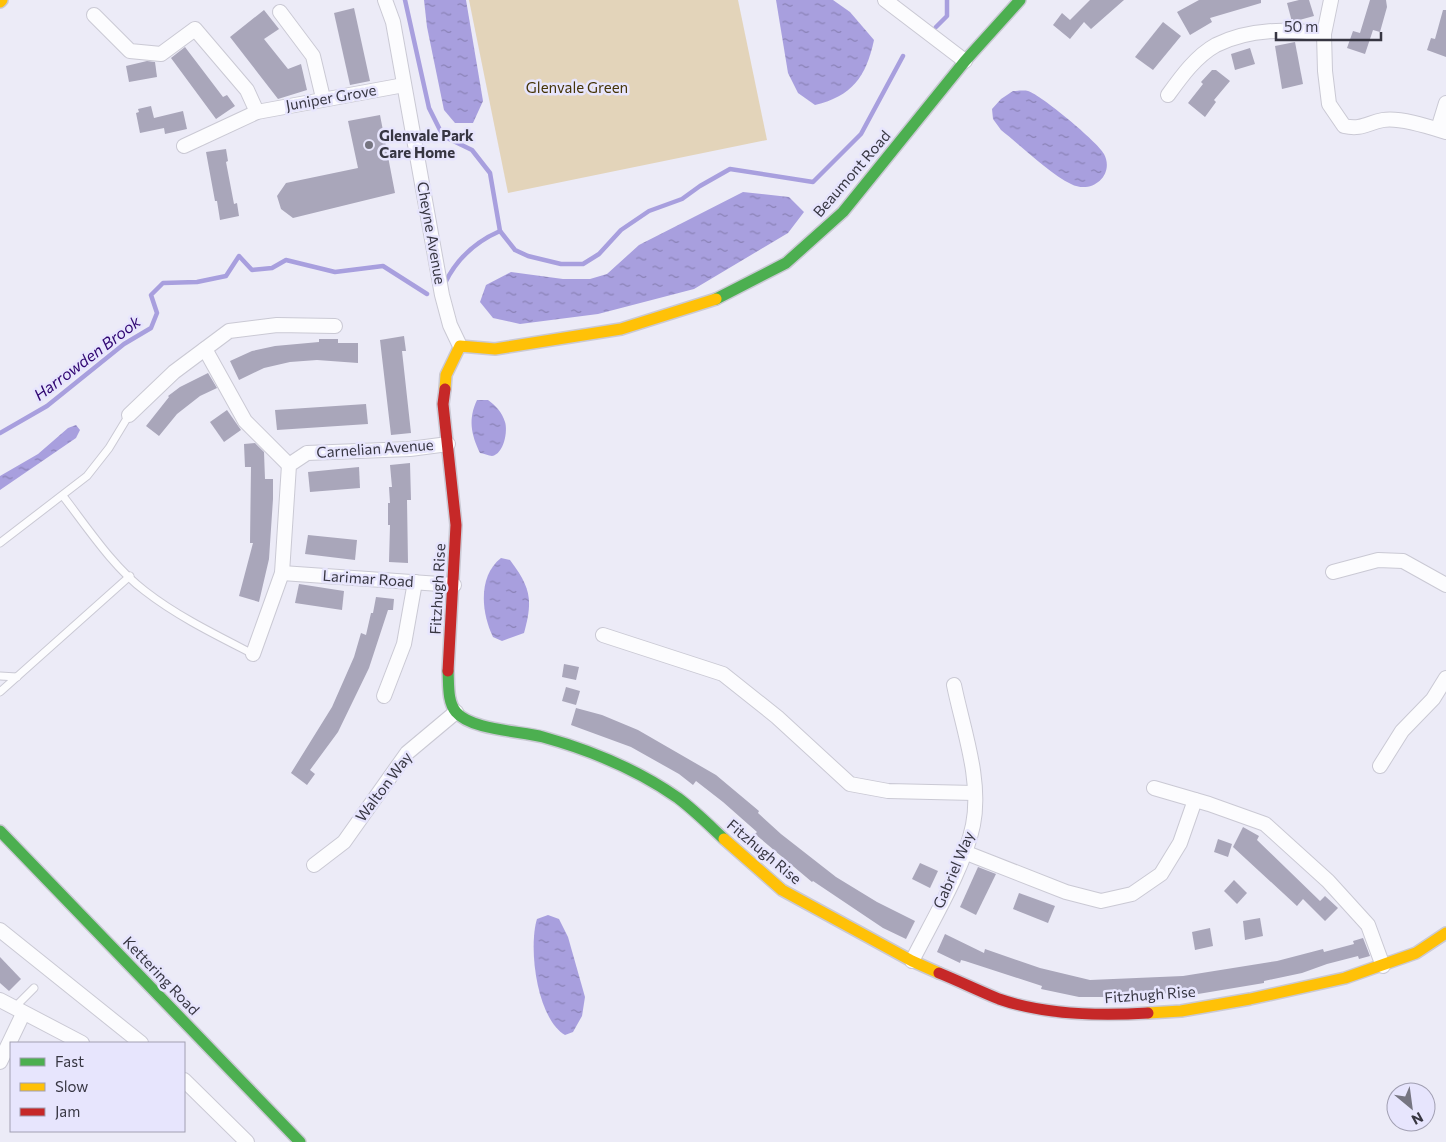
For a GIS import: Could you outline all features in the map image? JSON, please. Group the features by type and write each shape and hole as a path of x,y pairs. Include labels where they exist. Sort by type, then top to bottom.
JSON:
{"main road":[{"name":"Beaumont Road","path":"460,346 495,349 621,329 721,298 786,263 843,212 965,62 1020,0"},
{"name":"Fitzhugh Rise","path":"460,346 446,375 443,404 456,525 448,668 449,697 456,712 478,725 542,737 595,755 635,772 679,799 782,890 912,962 1000,999 1045,1010 1119,1015 1181,1011 1250,999 1345,978 1382,966 1416,953 1446,933"},
{"name":"Kettering Road","path":"0,831 300,1142"}],"street":[{"name":"Cheyne Avenue","path":"386,0 393,22 442,295 450,325 460,346"},
{"path":"885,0 965,62"},
{"path":"1331,0 1324,34 1325,71 1329,104 1344,126 1357,129 1385,120 1426,125 1442,131 1446,103"},
{"path":"280,12 313,56 324,98"},
{"path":"94,15 130,51 161,54 195,29 247,90 257,112"},
{"path":"1168,94 1188,69 1215,46 1250,33 1293,30 1324,34"},
{"name":"Juniper Grove","path":"184,146 257,112 324,98 404,85"},
{"path":"129,415 174,372 229,331 278,325 336,326"},
{"path":"205,349 245,421 289,465 282,573 253,654"},
{"name":"Carnelian Avenue","path":"289,465 307,453 410,449 448,444"},
{"path":"1333,572 1378,560 1403,561 1446,585"},
{"name":"Larimar Road","path":"282,573 454,585"},
{"path":"384,696 404,644 415,582"},
{"path":"603,635 724,674 777,717 850,784 888,791 974,793"},
{"path":"1380,766 1402,731 1433,698 1446,678"},
{"name":"Gabriel Way","path":"912,962 964,852 973,825 974,793 970,760 954,685"},
{"name":"Walton Way","path":"314,865 344,842 407,753 456,712"},
{"path":"1154,788 1265,824 1328,881 1368,925 1382,966"},
{"path":"964,852 1066,892 1101,901 1132,894 1161,874 1180,844 1195,800"},
{"path":"0,930 140,1042"},
{"path":"0,1000 80,1042"},
{"path":"0,1062 18,1011"},
{"path":"185,1081 247,1142"}],"lane":[{"path":"0,543 87,476 129,415"},
{"path":"62,496 108,553 144,590 184,616 253,654"},
{"path":"0,692 130,576"},
{"path":"0,676 17,677"},
{"path":"18,1011 34,988"}],"green space":[{"name":"Glenvale Green","path":"469,0 738,0 767,140 508,193"}],"water":[{"path":"424,0 466,0 483,101 473,123 455,123 444,110 427,27"},
{"path":"776,0 833,0 850,12 874,40 862,74 848,90 828,101 815,105 798,93 788,73"},
{"path":"1013,91 1028,91 1035,94 1069,120 1100,148 1107,162 1104,176 1100,181 1087,187 1071,184 1045,166 1001,130 993,119 992,109 1001,99"},
{"path":"743,192 789,197 804,212 788,233 694,289 598,314 520,324 493,318 480,302 486,285 511,272 563,279 590,279 607,274 639,245"},
{"path":"477,400 488,400 491,402 500,412 505,422 504,442 500,451 492,456 480,453 474,439 472,414"},
{"path":"76,425 80,430 76,438 0,490 0,476 38,454 68,428"},
{"path":"501,558 510,560 517,570 526,587 529,603 524,633 502,641 493,637 484,606 485,584 488,574"},
{"path":"548,915 559,919 568,937 585,997 582,1016 573,1032 565,1035 555,1027 548,1014 541,999 537,982 534,932 537,919"}],"building":[{"path":"1090,0 1124,0 1091,29 1084,22 1070,39 1053,25 1062,13 1070,20"},
{"path":"1199,0 1261,0 1261,3 1210,18 1212,22 1190,35 1177,12"},
{"path":"1309,0 1314,16 1292,22 1287,3"},
{"path":"1370,0 1386,0 1387,7 1380,32 1373,30 1365,54 1347,48 1353,31 1360,33"},
{"path":"354,8 370,81 350,85 334,13"},
{"path":"264,10 279,29 264,39 288,69 301,64 307,90 278,99 230,37"},
{"path":"1443,10 1446,10 1446,57 1427,50 1431,38 1435,39"},
{"path":"1163,22 1181,36 1153,70 1135,57"},
{"path":"1295,42 1303,84 1282,89 1275,46"},
{"path":"185,47 223,97 227,95 235,106 216,119 171,58"},
{"path":"1250,48 1255,64 1235,70 1231,54"},
{"path":"147,61 155,62 157,77 129,82 126,66"},
{"path":"1212,70 1216,70 1230,81 1214,100 1216,102 1205,117 1188,103 1203,84 1201,82"},
{"path":"151,106 154,118 183,111 187,129 165,134 164,128 140,133 136,113 139,112 138,109"},
{"name":"Glenvale Park Care Home","path":"380,115 395,193 293,218 281,209 277,196 286,183 358,168 348,121"},
{"path":"226,149 228,161 226,162 234,204 237,203 239,216 220,220 206,152"},
{"path":"404,336 406,351 402,351 411,433 391,435 380,340"},
{"path":"319,339 338,339 338,343 358,343 358,363 317,360 290,362 264,368 239,380 230,361 252,351 275,346 319,342"},
{"path":"208,373 217,388 200,396 177,414 159,436 146,426 168,396 180,387"},
{"path":"366,404 368,424 277,430 275,410"},
{"path":"227,410 241,430 224,442 210,422"},
{"path":"255,443 264,452 265,479 273,479 269,559 259,602 239,596 253,543 250,543 251,467 245,467 244,444"},
{"path":"410,463 411,500 407,500 408,563 389,562 390,525 388,525 388,503 390,503 389,487 392,487 390,465"},
{"path":"359,467 360,488 310,492 308,472"},
{"path":"308,535 357,540 355,560 305,554"},
{"path":"299,584 344,591 342,610 295,603"},
{"path":"376,597 394,599 393,610 388,610 369,668 338,732 310,770 315,774 307,785 291,773 332,707 354,657 361,633 366,635"},
{"path":"564,664 579,667 576,680 562,677"},
{"path":"566,687 580,691 576,705 562,701"},
{"path":"576,708 602,715 638,730 716,775 759,811 758,813 781,834 836,877 877,902 915,921 906,939 883,928 812,882 755,834 757,832 723,802 696,781 693,785 679,774 631,747 571,725"},
{"path":"1243,827 1259,836 1257,840 1320,901 1325,896 1338,908 1325,921 1303,899 1297,906 1233,847"},
{"path":"1218,839 1232,844 1228,857 1214,852"},
{"path":"920,863 938,871 930,888 912,879"},
{"path":"978,867 996,874 976,915 960,907"},
{"path":"1234,880 1247,893 1237,904 1224,891"},
{"path":"1019,893 1055,906 1048,923 1013,909"},
{"path":"1260,918 1263,936 1245,940 1243,921"},
{"path":"1210,928 1213,946 1195,950 1192,932"},
{"path":"945,934 984,953 985,949 1040,968 1090,980 1183,976 1277,961 1323,949 1324,952 1354,944 1353,941 1363,938 1370,956 1359,959 1358,956 1302,973 1264,981 1264,983 1198,994 1197,991 1117,997 1079,997 1041,989 1042,986 965,961 961,960 960,963 937,952"},
{"path":"0,957 21,979 9,991 0,983"}],"waterway":[{"name":"Harrowden Brook","path":"405,0 429,108 443,136 472,150 490,173 500,231 515,250 528,256 561,264 583,264 599,254 621,230 649,211 682,199 730,169 813,182 861,134 903,56"},
{"name":"Harrowden Brook","path":"936,27 947,16 947,0"},
{"name":"Harrowden Brook","path":"445,283 461,258 483,240 500,231"},
{"name":"Harrowden Brook","path":"0,433 47,406 124,344 151,328 157,313 151,295 163,283 197,282 226,276 239,256 252,270 272,268 286,260 335,272 383,266 427,294"}],"traffic: fast":[{"path":"716,299 786,263 843,212 965,61 1020,0"},
{"path":"448,671 451,703 456,712 463,718 473,723 496,729 543,737 613,762 647,778 678,798 724,839"},
{"path":"0,831 300,1142"}],"traffic: slow":[{"path":"445,389 446,375 460,346 495,349 621,329 716,299"},
{"path":"724,839 782,890 912,961 939,973"},
{"path":"1148,1013 1181,1011 1250,999 1345,978 1416,953 1446,933"}],"traffic: jam":[{"path":"445,389 443,404 456,525 448,671"},
{"path":"939,973 999,999 1035,1008 1092,1014 1148,1013"}],"place":[{"name":"Glenvale Park Care Home","path":"369,145"}]}
